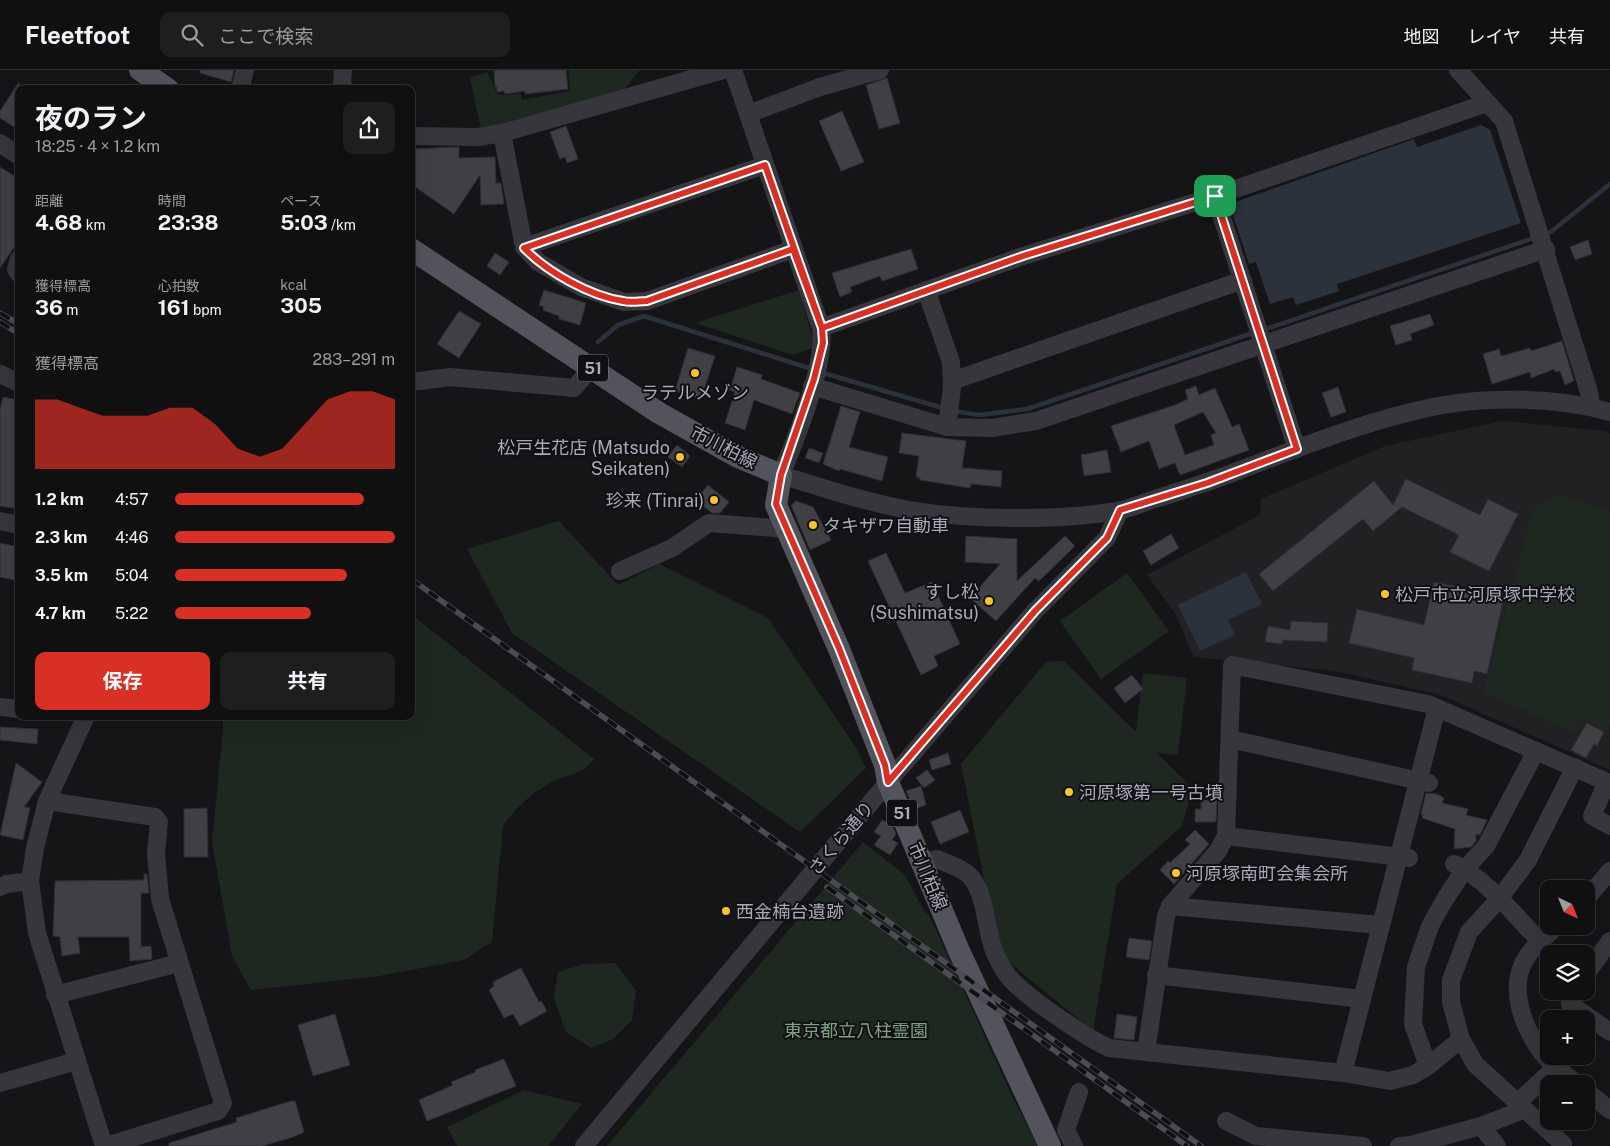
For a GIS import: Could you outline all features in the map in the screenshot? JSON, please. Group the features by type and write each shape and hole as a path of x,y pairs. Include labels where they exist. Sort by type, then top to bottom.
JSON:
{"main road":[{"path":"140,70 162,85"},
{"name":"市川柏線","path":"415,252 659,413 736,456 781,475 776,504 839,648 885,765 888,782 959,951 1050,1146"}],"street":[{"path":"241,85 245,70"},
{"path":"343,70 343,85"},
{"path":"415,136 478,137 502,133 723,70"},
{"path":"732,70 822,328 823,343 814,376 781,475 857,499 910,510 964,516 1066,515 1120,510 1207,483 1297,449 1411,411 1488,400 1591,406 1610,412"},
{"path":"748,114 820,87 880,70"},
{"path":"1457,70 1504,122 1545,246 1589,392 1591,406"},
{"path":"822,328 926,290 1215,196 1487,103"},
{"path":"502,133 524,248 538,262 581,287 624,302 647,301 793,249"},
{"path":"0,143 15,153"},
{"path":"524,248 765,165"},
{"path":"1215,196 1297,449"},
{"path":"814,376 992,428 1036,421 1259,335 1545,246"},
{"path":"952,380 1242,280"},
{"path":"926,290 951,362 952,380 948,416"},
{"path":"415,381 450,377 574,388 592,367"},
{"path":"0,374 15,381"},
{"name":"さくら通り","path":"584,1146 888,782 1035,611 1107,538 1120,510"},
{"path":"0,521 15,524"},
{"path":"620,570 672,548 709,523 788,529"},
{"path":"1146,1052 1166,916 1170,906 1218,851 1226,836 1232,664 1428,704 1575,767 1607,782 1592,816 1610,826"},
{"path":"0,707 15,709"},
{"path":"1343,1073 1380,925 1404,857 1425,782 1437,708"},
{"path":"47,801 155,817 159,822 156,853 160,899 223,1103 218,1112 105,1146 76,1061 37,933 30,881 37,840 47,801 81,720"},
{"path":"1230,739 1425,782"},
{"path":"1428,1066 1413,1024 1416,967 1430,926 1445,899 1459,867 1486,846 1498,812 1536,751"},
{"path":"1562,1146 1563,1144 1519,1107 1475,1064 1461,1038 1451,1002 1451,980 1469,932 1499,899 1528,860 1575,767"},
{"path":"1226,836 1404,857"},
{"path":"922,863 937,859 962,870 971,877 978,889 993,948 1006,975 1091,1040 1109,1048 1343,1073 1390,1081 1413,1075 1428,1066 1461,1038"},
{"path":"1459,867 1499,899 1540,941"},
{"path":"1595,888 1610,871"},
{"path":"0,887 7,884 30,881"},
{"path":"1170,906 1380,925"},
{"path":"1547,935 1540,941 1522,966 1517,996 1529,1031 1538,1048 1566,1075"},
{"path":"1595,962 1610,941"},
{"path":"55,995 179,963"},
{"path":"1156,975 1362,999"},
{"path":"1570,1000 1570,1004 1610,1032"},
{"path":"0,1083 76,1061"},
{"path":"1399,1146 1411,1145 1481,1126 1519,1107 1556,1067"},
{"path":"1074,1146 1066,1130 1079,1092"},
{"path":"1595,1098 1610,1110"},
{"path":"1226,1121 1256,1136 1363,1146"},
{"path":"1481,1126 1497,1146"}],"shaded area":[{"path":"1481,125 1490,130 1521,223 1337,284 1339,291 1296,305 1293,297 1270,304 1256,262 1249,264 1231,209 1235,202 1414,139 1417,147"},
{"name":"松戸市立河原塚中学校","path":"1502,421 1606,431 1610,434 1610,770 1441,695 1336,671 1193,657 1175,613 1147,575 1260,515 1261,499 1385,446"},
{"path":"1246,572 1262,604 1228,620 1235,635 1200,651 1178,605"}],"green space":[{"path":"569,70 640,70 623,91 481,129 470,77 487,72 498,95 521,94 522,100 570,91"},
{"path":"799,290 815,347 793,355 695,323"},
{"path":"1560,494 1610,512 1610,725 1608,731 1580,717 1573,733 1484,692 1533,509"},
{"path":"559,521 618,585 659,564 768,618 857,749 866,768 800,832 512,633 467,549"},
{"path":"1127,573 1169,631 1101,679 1060,621"},
{"path":"415,617 594,759 580,771 554,781 532,795 513,813 503,826 492,942 464,960 379,976 251,990 232,956 212,842 223,720 415,720"},
{"path":"1064,661 1136,732 1143,673 1187,678 1178,755 1157,753 1193,789 1182,826 1117,884 1093,1031 999,954 961,764 1046,662"},
{"name":"東京都立八柱霊園","path":"863,842 905,875 922,907 930,917 1013,1098 1038,1146 607,1146"},
{"path":"615,963 636,991 632,1020 613,1039 591,1048 566,1032 554,998 558,972 584,964"},
{"path":"524,1090 582,1104 548,1146 457,1146 447,1127"}],"building":[{"path":"200,70 234,70 231,82 200,73"},
{"path":"566,70 568,89 525,94 525,91 505,94 504,91 497,92 494,71"},
{"path":"887,78 900,123 879,129 866,85"},
{"path":"15,88 15,127 0,118 0,111"},
{"path":"842,111 864,162 841,171 819,121"},
{"path":"566,126 578,159 567,163 565,157 560,159 550,132"},
{"path":"459,147 459,158 495,157 496,183 501,183 504,204 481,205 480,175 454,214 415,187 415,149"},
{"path":"0,167 15,176 15,246 0,268"},
{"path":"1588,240 1592,254 1575,260 1570,247"},
{"path":"911,249 918,269 882,281 880,276 850,287 852,292 840,297 832,273"},
{"path":"495,253 509,262 500,275 487,266"},
{"path":"544,290 586,303 580,325 559,319 559,316 543,310 544,307 539,305"},
{"path":"459,311 481,324 459,358 437,344"},
{"path":"1430,314 1434,325 1410,334 1412,340 1396,345 1390,326"},
{"path":"1562,341 1574,381 1565,385 1560,371 1555,372 1554,369 1531,378 1530,372 1492,384 1483,354 1499,349 1501,356 1530,348 1531,351"},
{"name":"ラテルメゾン","path":"688,348 715,356 701,399 675,391"},
{"path":"737,367 762,375 761,379 800,393 792,414 754,400 745,430 725,423 735,392 730,390"},
{"path":"1196,386 1199,395 1215,388 1232,427 1239,424 1249,450 1180,475 1175,463 1159,469 1149,441 1121,452 1111,426 1188,399 1185,390","holes":["1203,412 1216,433 1211,435 1214,445 1185,455 1174,425"]},
{"path":"1338,387 1346,412 1331,417 1322,393"},
{"path":"3,397 15,399 15,508 0,506 0,410"},
{"path":"841,406 860,412 849,447 888,457 882,481 840,469 839,471 823,464"},
{"path":"902,433 966,441 962,468 1002,471 1001,487 971,484 970,488 920,480 920,478 916,477 919,456 899,453"},
{"path":"677,445 690,456 682,467 668,457"},
{"path":"809,448 823,453 819,463 805,458"},
{"path":"1107,450 1111,472 1084,476 1081,455"},
{"path":"1406,479 1480,515 1488,499 1518,514 1489,571 1450,552 1459,535 1402,507 1373,531 1363,519 1273,591 1259,574 1374,481 1393,505"},
{"path":"708,485 729,502 720,513 712,513 696,500"},
{"path":"796,501 813,507 831,540 810,550 791,505"},
{"path":"1171,534 1179,548 1151,565 1143,551"},
{"path":"966,536 1017,539 1017,581 1065,536 1075,546 1039,581 1035,578 996,621 970,598 1000,564 965,562"},
{"path":"0,543 15,546 15,580 0,577"},
{"path":"886,553 905,593 932,582 960,644 934,656 938,666 921,675 868,561"},
{"path":"1434,582 1504,597 1487,674 1474,671 1472,683 1412,670 1414,658 1349,643 1357,609 1424,625"},
{"path":"1291,621 1328,623 1327,642 1283,640 1282,644 1265,642 1268,626 1290,630"},
{"path":"1132,675 1143,689 1125,703 1114,688"},
{"path":"1587,723 1604,732 1597,746 1594,744 1586,758 1571,750"},
{"path":"0,727 38,729 37,744 0,740"},
{"path":"948,753 951,764 932,770 929,760"},
{"path":"16,763 42,782 24,807 30,808 23,840 0,835"},
{"path":"927,770 935,780 924,788 916,778"},
{"path":"921,786 926,805 914,809 906,791"},
{"path":"1426,793 1437,794 1444,798 1442,803 1468,809 1466,815 1487,820 1480,835 1476,834 1476,841 1471,847 1454,849 1455,829 1422,818 1423,815 1421,814"},
{"path":"1201,800 1217,800 1216,822 1195,822 1195,809 1201,809"},
{"path":"207,808 208,857 184,857 184,809"},
{"path":"960,810 969,832 940,844 931,822"},
{"path":"882,820 892,825 896,834 892,840 898,843 890,855 874,845 881,836 874,832"},
{"path":"1195,830 1209,844 1174,884 1160,870 1168,861 1170,863 1190,844 1185,840"},
{"path":"144,874 147,874 149,893 141,893 141,947 151,946 152,959 130,961 129,937 78,937 80,953 62,956 60,937 53,936 55,881 144,880"},
{"path":"1129,938 1152,941 1149,960 1126,957"},
{"path":"521,968 539,1002 541,1001 547,1011 520,1026 513,1014 504,1018 489,990 494,986 493,982"},
{"path":"335,1014 350,1065 313,1076 298,1025"},
{"path":"1117,1014 1137,1017 1134,1040 1114,1038"},
{"path":"504,1059 516,1086 427,1121 419,1100 453,1085 451,1082 476,1072 475,1070"},
{"path":"295,1101 304,1132 293,1137 263,1146 169,1146 169,1143 237,1122 236,1118"}],"waterway":[{"path":"1545,234 1552,231 1610,184"},
{"path":"1263,330 1537,237"},
{"path":"598,342 618,325 644,316 812,369"},
{"path":"954,411 979,415 1027,409 1256,332"},
{"path":"820,372 946,409"}],"railway":[{"path":"0,313 15,322"},
{"path":"0,322 15,331"},
{"path":"415,582 1201,1146"},
{"path":"827,887 1187,1146"}],"place":[{"name":"ラテルメゾン","path":"695,373"},
{"name":"松戸生花店 (Matsudo Seikaten)","path":"680,457"},
{"name":"珍来 (Tinrai)","path":"714,500"},
{"name":"タキザワ自動車","path":"813,525"},
{"name":"松戸市立河原塚中学校","path":"1385,594"},
{"name":"すし松 (Sushimatsu)","path":"989,601"},
{"name":"河原塚第一号古墳","path":"1069,792"},
{"name":"河原塚南町会集会所","path":"1176,873"},
{"name":"西金楠台遺跡","path":"726,911"}],"route":[{"path":"1215,196 1023,256 822,328 793,249 647,301 624,302 581,287 538,262 524,248 765,165 822,328 823,343 812,386 781,475 776,504 839,648 885,765 888,782 1035,611 1107,538 1120,510 1207,483 1297,449 1261,344 1215,196"}]}
